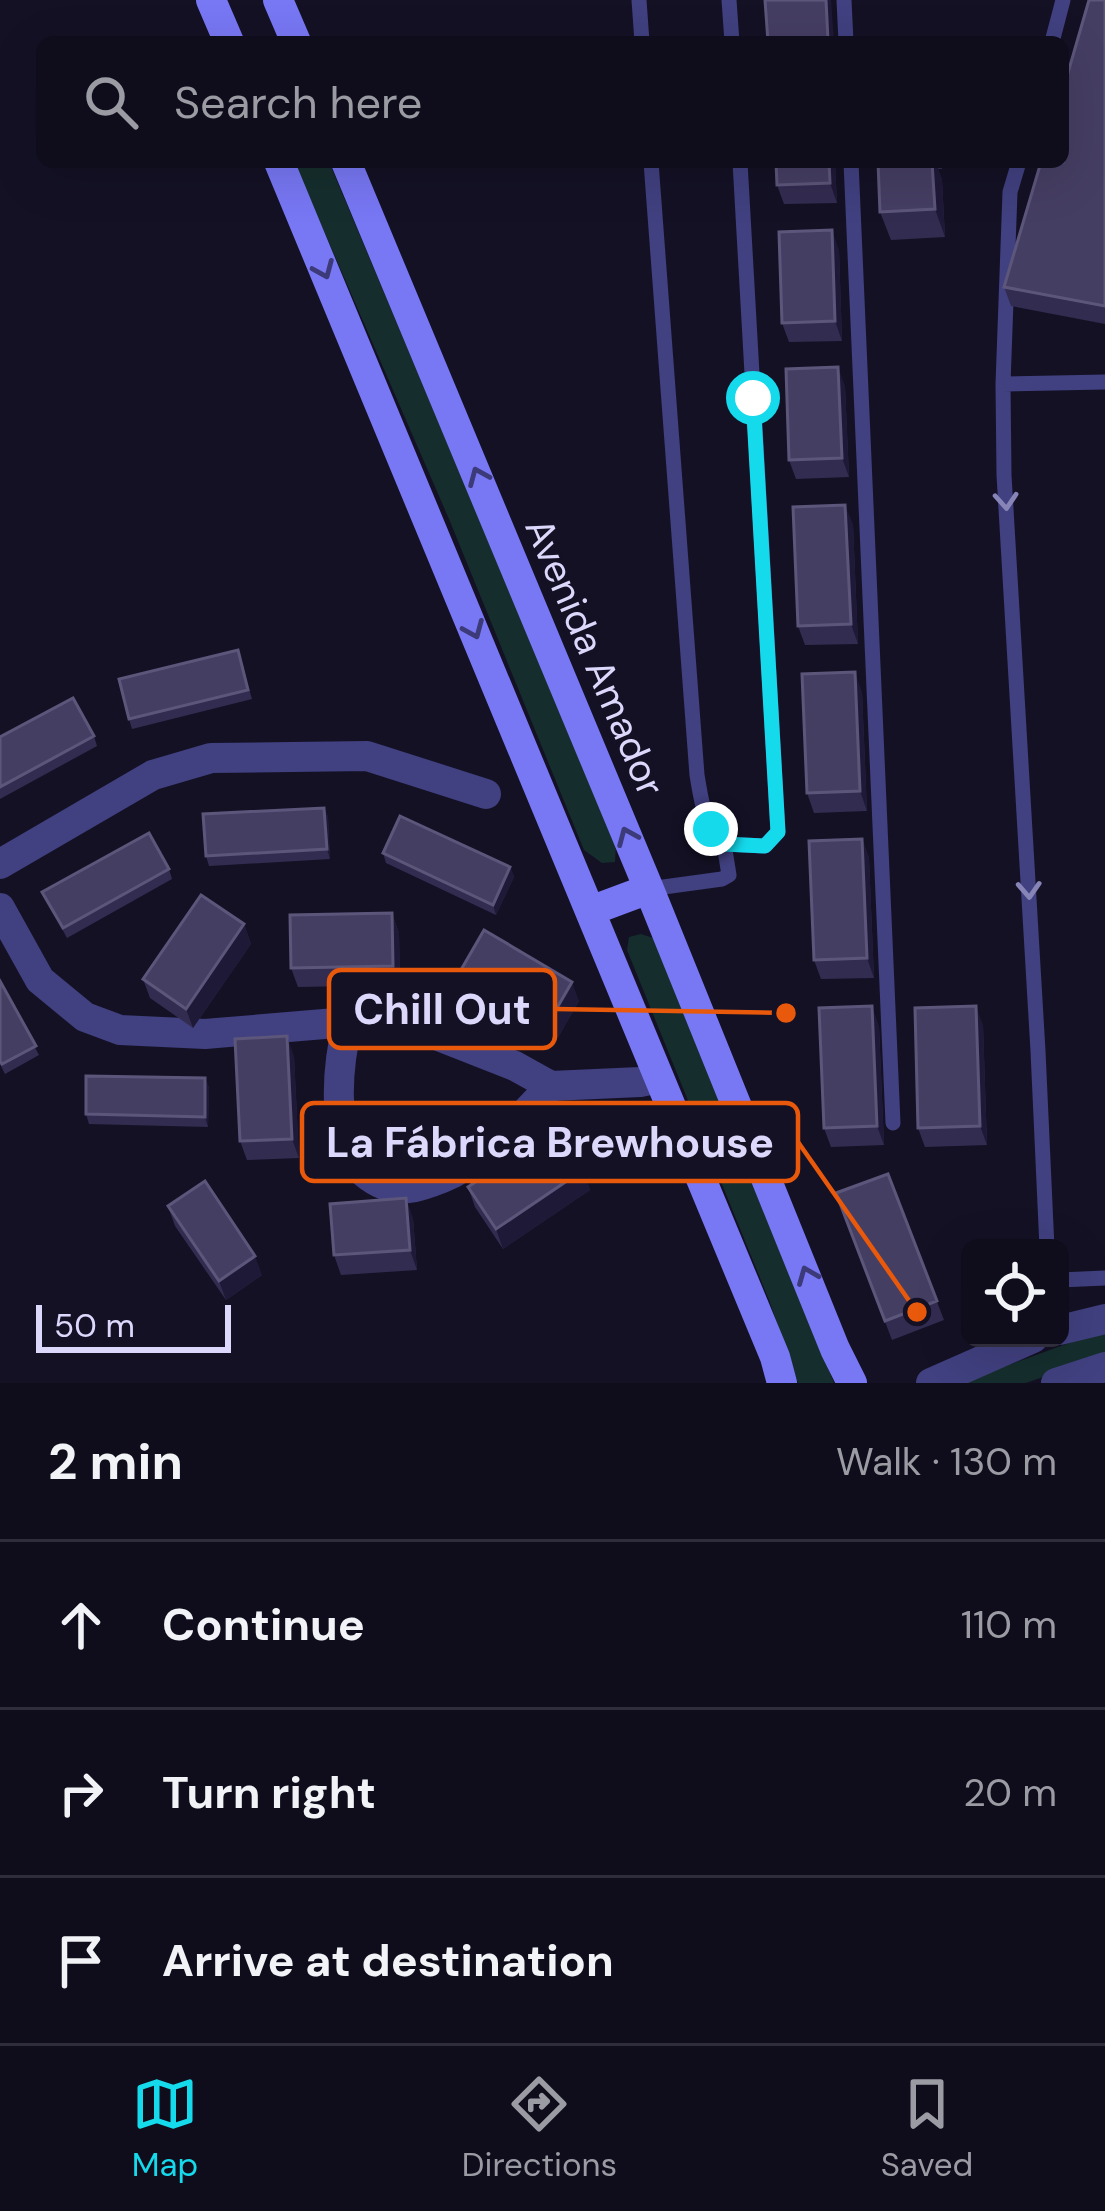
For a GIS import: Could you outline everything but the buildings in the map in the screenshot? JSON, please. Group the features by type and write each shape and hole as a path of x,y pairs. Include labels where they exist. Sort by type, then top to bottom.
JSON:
{"main road":[{"path":"211,0 226,36"},
{"path":"278,0 293,36"},
{"path":"281,168 782,1383"},
{"name":"Avenida Amador","path":"349,168 852,1383"},
{"path":"590,911 650,889"}],"street":[{"path":"0,864 153,776 211,758 368,756 485,794"},
{"path":"0,908 40,980 85,1017 120,1030 205,1034 348,1022 427,1031 515,1066 551,1086 659,1078"},
{"path":"348,1022 339,1056 342,1137 355,1164 378,1183 407,1189 450,1174 495,1145 551,1086"},
{"path":"1069,1328 1105,1319"},
{"path":"932,1383 1013,1347"},
{"path":"1056,1383 1105,1367"}],"lane":[{"path":"639,0 642,36"},
{"path":"729,0 732,36"},
{"path":"844,0 846,36"},
{"path":"1054,36 1063,0"},
{"path":"650,889 729,875 724,844 704,812 697,775 651,168"},
{"path":"724,844 765,846 778,832 740,168"},
{"path":"851,168 893,1124"},
{"path":"1016,168 1010,192 1004,475 1047,1239"},
{"path":"1003,384 1105,382"},
{"path":"1069,1280 1105,1278"}],"green space":[{"path":"297,168 332,168 616,844 615,862 602,863 584,850 449,519"},
{"path":"641,934 656,939 834,1383 798,1383 627,950 629,937"},
{"path":"1105,1330 1105,1355 1026,1383 967,1383 1058,1347 1069,1347 1069,1343"}],"place":[{"name":"Chill Out","path":"786,1013"},
{"name":"La Fábrica Brewhouse","path":"917,1312"}],"route":[{"path":"711,829 724,844 765,846 778,832 753,398"}]}
